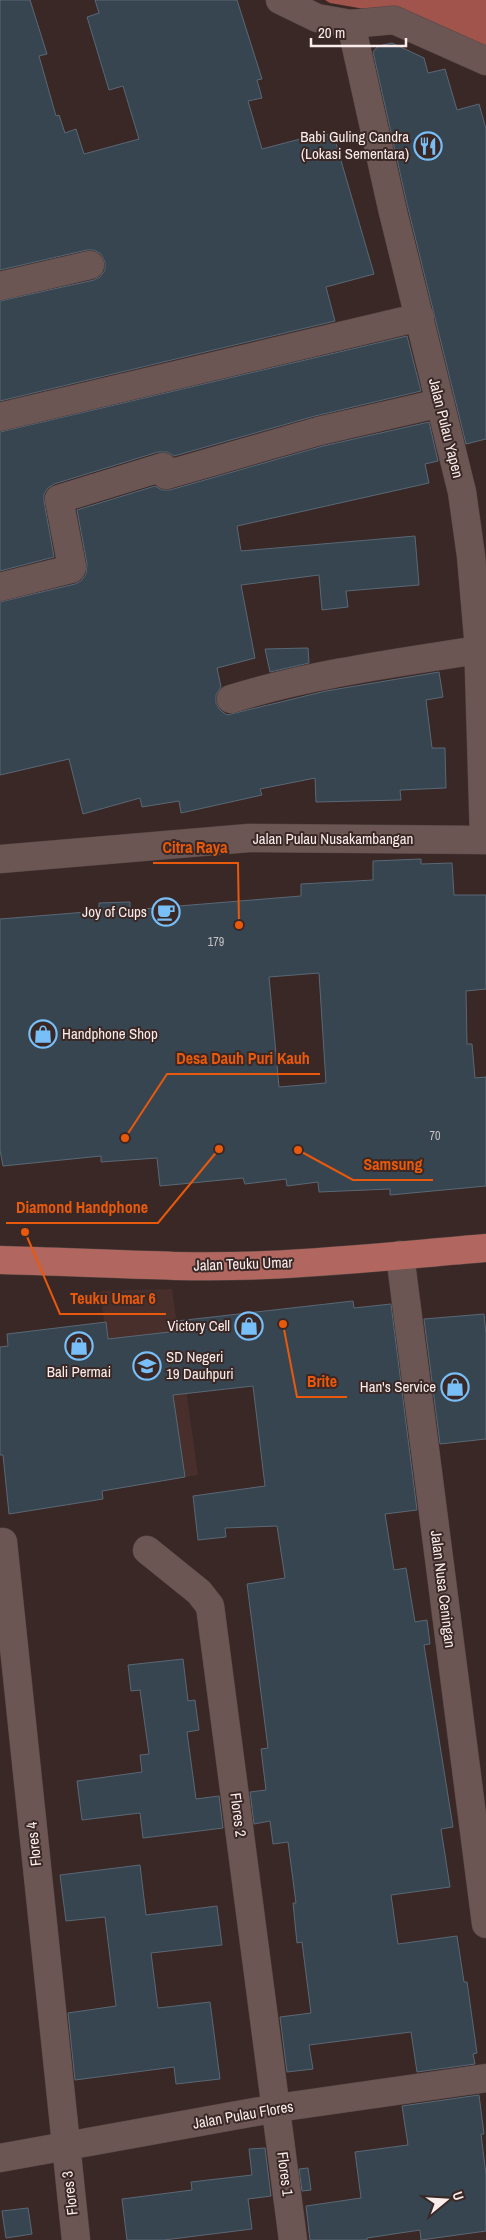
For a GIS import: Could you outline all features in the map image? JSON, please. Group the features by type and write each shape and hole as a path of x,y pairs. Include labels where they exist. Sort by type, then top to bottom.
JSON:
{"main road":[{"name":"Jalan Teuku Umar","path":"0,1260 146,1266 266,1265 486,1248"}],"street":[{"path":"280,0 317,18 351,24 394,20 486,61"},
{"name":"Jalan Pulau Yapen","path":"351,24 392,208 462,492 481,641 485,840"},
{"path":"0,286 90,264"},
{"path":"0,417 420,317"},
{"path":"0,587 71,569 59,499 163,467 166,475 320,431 440,403"},
{"path":"231,699 279,684 481,641"},
{"name":"Jalan Pulau Nusakambangan","path":"0,859 249,838 485,840"},
{"name":"Jalan Nusa Ceningan","path":"400,1255 486,1924"},
{"name":"Flores 4","path":"3,1542 65,2147"},
{"name":"Flores 2","path":"147,1550 199,1592 210,1606 277,2108"},
{"name":"Jalan Pulau Flores","path":"0,2158 277,2108 486,2078"},
{"name":"Flores 1","path":"277,2108 293,2240"},
{"name":"Flores 3","path":"65,2147 76,2240"}],"shaded area":[{"path":"325,0 486,0 486,53 410,17 330,3"},
{"name":"SD Negeri 19 Dauhpuri","path":"172,1289 198,1475 127,1487 100,1291"}],"building":[{"path":"0,0 30,0 47,54 39,56 56,116 59,115 65,133 76,129 84,154 139,139 123,86 109,90 87,17 99,13 95,0 237,0 262,79 257,80 262,98 248,101 262,149 304,138 305,141 333,133 374,274 326,287 335,321 0,401 0,301 94,280 100,277 105,270 105,262 101,254 94,250 87,250 0,270"},
{"path":"392,43 424,58 428,73 445,69 457,110 479,104 486,129 486,439 466,444 407,204 373,52 378,46"},
{"path":"407,336 421,391 315,416 174,456 167,452 158,452 54,484 44,494 44,501 54,557 0,571 0,432"},
{"path":"429,422 438,461 425,464 429,483 237,526 241,551 415,536 419,585 346,591 348,607 322,610 319,575 241,585 255,658 217,668 221,687 216,695 216,703 220,710 227,715 326,691 439,672 443,697 426,700 432,748 445,748 446,788 400,790 401,800 316,802 315,778 260,789 262,795 181,813 179,801 142,807 140,798 83,814 69,759 0,775 0,602 81,581 86,574 87,564 77,510 155,486 162,490 170,490 323,446"},
{"path":"308,648 309,663 270,672 265,649"},
{"path":"421,859 421,864 452,863 454,895 486,895 486,989 466,991 467,1044 472,1044 475,1078 486,1077 486,1186 390,1195 390,1189 319,1192 318,1182 287,1186 286,1179 245,1184 243,1178 160,1186 157,1158 101,1162 101,1156 3,1166 0,1150 0,919 99,911 99,903 130,902 130,910 301,896 301,884 373,880 373,861","holes":["319,973 326,1083 279,1087 269,977"]},
{"path":"353,1301 354,1308 391,1304 417,1510 385,1514 394,1570 406,1568 415,1622 427,1620 430,1644 424,1645 453,1827 441,1829 450,1887 391,1895 398,1944 457,1936 464,1982 467,1982 477,2053 473,2054 475,2064 417,2072 411,2032 309,2045 313,2069 287,2072 280,2017 311,2013 302,1942 297,1943 293,1903 296,1903 288,1842 273,1844 270,1821 254,1824 250,1792 266,1790 261,1749 268,1748 247,1584 285,1578 277,1526 225,1528 226,1537 198,1540 193,1496 265,1486 253,1386 173,1395 185,1477 102,1491 103,1499 9,1514 3,1455 0,1455 0,1347 8,1346 7,1334 106,1322 108,1339 178,1331 177,1321"},
{"name":"Han's Service","path":"484,1314 486,1335 486,1439 440,1444 424,1319"},
{"path":"183,1659 188,1701 195,1700 199,1730 187,1732 196,1799 219,1796 223,1828 143,1838 140,1813 82,1820 77,1781 142,1772 140,1755 149,1754 140,1690 131,1691 128,1665"},
{"path":"140,1865 146,1915 217,1906 222,1945 151,1953 158,2008 210,2002 220,2079 176,2084 174,2067 75,2080 68,2013 116,2006 105,1917 66,1921 60,1875"},
{"path":"479,2095 484,2134 481,2134 486,2175 486,2231 421,2240 420,2230 367,2238 367,2240 310,2240 306,2206 361,2198 355,2152 408,2145 402,2106"},
{"path":"265,2148 271,2196 248,2199 252,2229 164,2240 127,2240 122,2199 192,2190 191,2182 252,2175 249,2149"},
{"path":"308,2168 311,2190 302,2191 299,2169"},
{"path":"28,2208 32,2234 6,2238 2,2211"}],"place":[{"name":"Babi Guling Candra (Lokasi Sementara)","path":"428,146"},
{"name":"Joy of Cups","path":"166,912"},
{"name":"Citra Raya","path":"239,925"},
{"name":"Handphone Shop","path":"43,1034"},
{"name":"Desa Dauh Puri Kauh","path":"125,1138"},
{"name":"Diamond Handphone","path":"219,1149"},
{"name":"Samsung","path":"298,1150"},
{"name":"Teuku Umar 6","path":"25,1232"},
{"name":"Brite","path":"283,1324"},
{"name":"Victory Cell","path":"249,1326"},
{"name":"Bali Permai","path":"79,1346"},
{"name":"SD Negeri 19 Dauhpuri","path":"147,1366"},
{"name":"Han's Service","path":"455,1387"}]}
